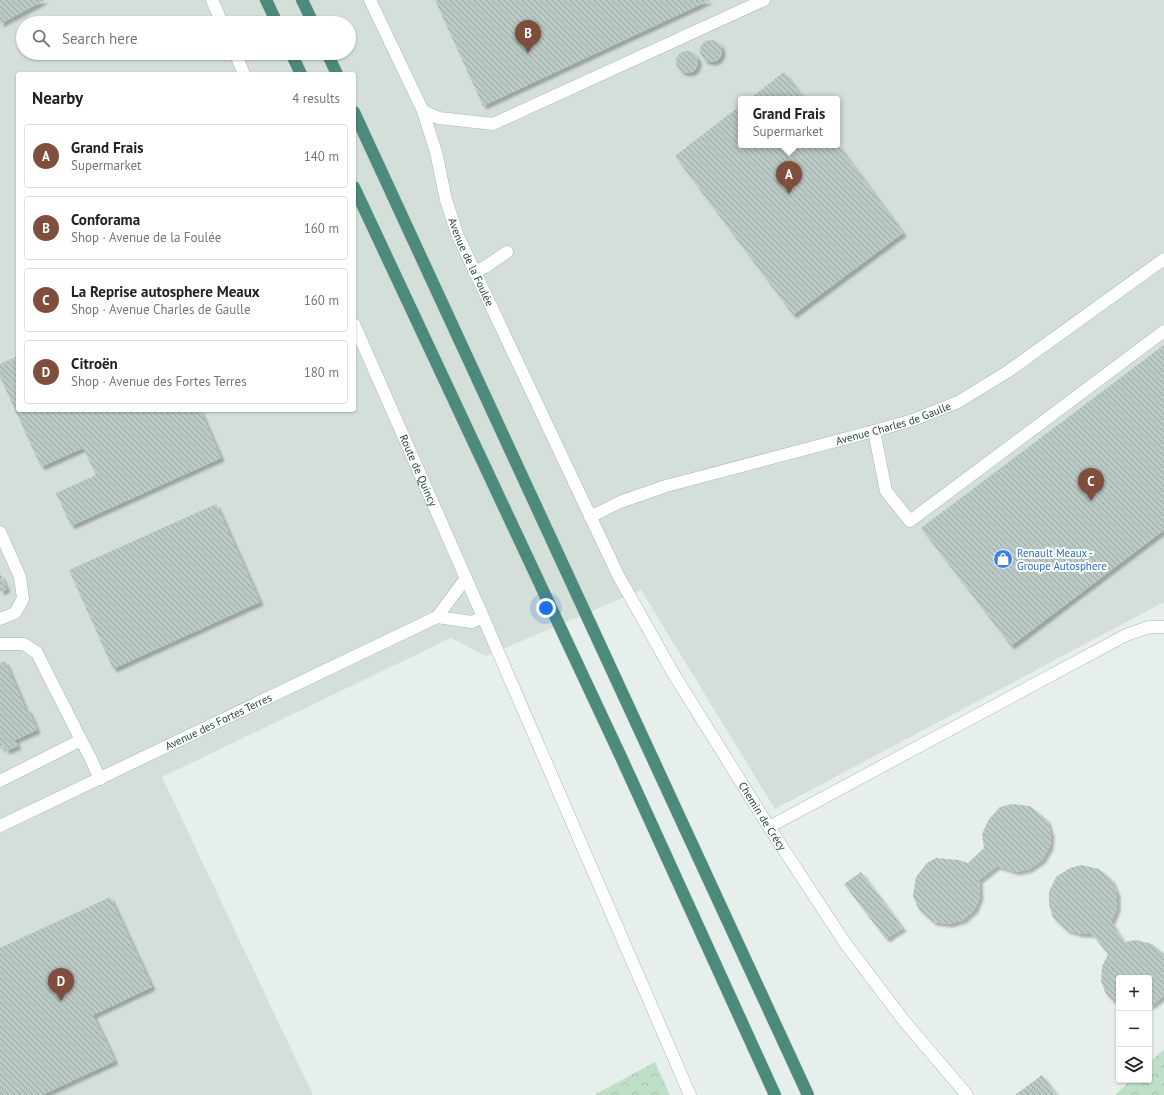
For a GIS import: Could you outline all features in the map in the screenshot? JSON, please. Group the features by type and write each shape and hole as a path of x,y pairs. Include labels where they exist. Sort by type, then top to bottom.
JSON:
{"highway":[{"path":"266,0 274,16"},
{"path":"302,0 310,16"},
{"path":"294,60 300,72"},
{"path":"330,60 336,72"},
{"path":"356,116 808,1095"},
{"path":"356,191 621,757 775,1095"}],"street":[{"path":"212,0 219,16"},
{"name":"Avenue de la Foulée","path":"370,0 424,111 436,152 446,200 458,236 590,517"},
{"path":"424,111 439,118 493,124 764,0"},
{"path":"238,60 243,72"},
{"path":"474,272 485,267 507,252"},
{"name":"Avenue Charles de Gaulle","path":"590,517 620,502 666,486 913,420 958,402 1007,372 1164,260"},
{"name":"Route de Quincy","path":"356,329 690,1095"},
{"path":"874,431 886,491 910,521 1164,331"},
{"name":"Chemin de Crécy","path":"590,517 618,575 673,673 769,827 845,943 905,1022 967,1095"},
{"path":"0,532 20,577 23,599 15,613 0,619"},
{"name":"Avenue des Fortes Terres","path":"0,826 437,617 466,578"},
{"path":"437,617 472,622 483,617"},
{"path":"769,827 1126,635 1149,627 1164,627"},
{"path":"0,644 24,644 37,653 100,779"},
{"path":"0,781 81,740"}],"shaded area":[{"path":"0,0 1164,0 1164,602 775,809 641,590 486,656 451,638 162,777 313,1095 0,1095"}],"green space":[{"path":"1164,1049 1164,1095 1115,1095 1128,1083 1152,1083 1152,1060"},
{"path":"655,1062 670,1095 594,1095"}],"building":[{"path":"0,0 45,0 0,24"},
{"path":"435,0 710,0 483,106"},
{"path":"711,40 719,43 722,51 719,59 711,62 703,59 700,51 703,43"},
{"path":"687,51 695,54 698,62 695,70 687,73 679,70 676,62 679,54"},
{"path":"784,72 802,96 753,96"},
{"path":"738,107 738,148 840,148 903,233 793,315 675,156"},
{"path":"1164,345 1164,530 1011,646 921,528"},
{"path":"16,357 16,412 201,412 221,458 71,526 56,493 96,475 83,448 41,467 0,377 0,364"},
{"path":"216,504 260,602 113,669 69,570"},
{"path":"0,573 7,589 0,592"},
{"path":"5,661 26,710 28,709 37,730 15,740 18,746 6,751 3,745 0,749 0,663"},
{"path":"1012,804 1030,806 1047,820 1051,834 1050,846 1042,860 1029,869 1016,872 997,866 979,880 980,896 975,909 963,920 949,924 933,922 919,910 913,896 916,877 927,863 936,858 959,860 968,863 984,848 982,834 989,819 1000,807"},
{"path":"1081,865 1099,869 1111,879 1117,893 1117,908 1111,922 1124,942 1136,940 1152,944 1164,954 1164,994 1152,1005 1152,975 1116,975 1116,1004 1106,994 1101,981 1102,967 1108,954 1092,934 1080,934 1066,930 1053,918 1049,904 1049,892 1056,877 1070,868"},
{"path":"861,872 903,928 886,939 844,884"},
{"path":"110,897 152,987 93,1015 115,1061 42,1095 0,1095 0,948"},
{"path":"1042,1075 1057,1095 1015,1095"}],"place":[{"name":"Conforama","path":"528,53"},
{"name":"Grand Frais","path":"789,194"},
{"name":"La Reprise autosphere Meaux","path":"1091,501"},
{"name":"Renault Meaux - Groupe Autosphere","path":"1003,559"},
{"name":"Citroën","path":"61,1001"}]}
